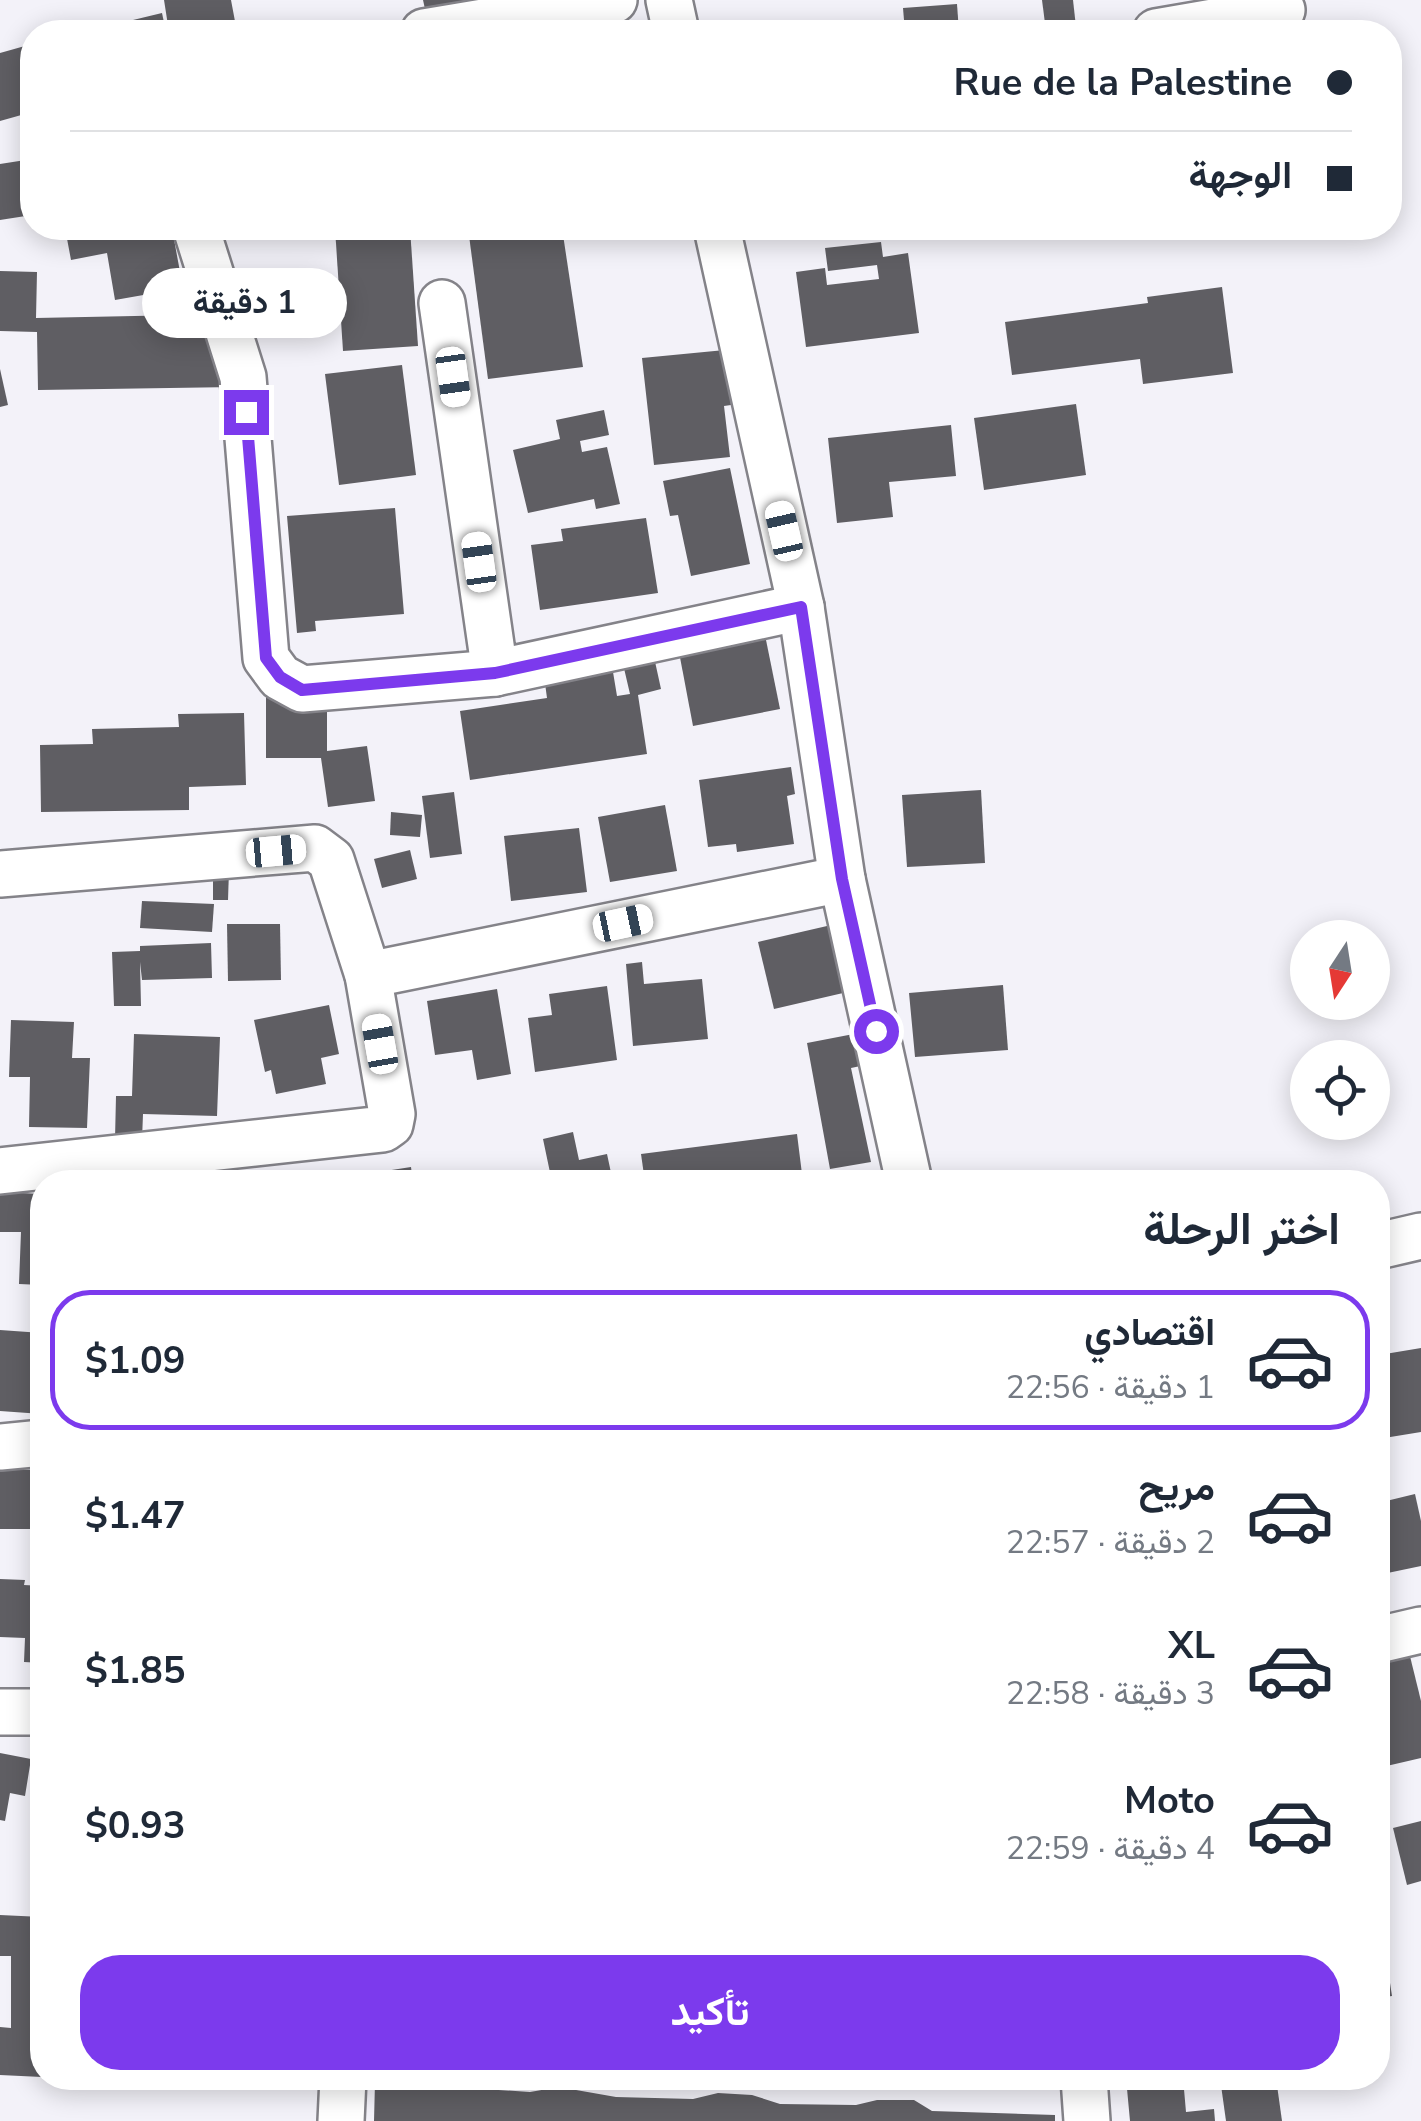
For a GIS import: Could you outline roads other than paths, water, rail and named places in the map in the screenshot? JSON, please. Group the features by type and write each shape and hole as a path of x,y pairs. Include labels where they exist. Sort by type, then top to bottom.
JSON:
{"street":[{"path":"495,20 614,0"},
{"path":"1225,20 1282,10"},
{"path":"200,240 242,378 266,658 280,677 302,690 495,673 801,607"},
{"path":"720,240 801,607 842,879 906,1170"},
{"path":"442,303 495,673"},
{"path":"0,874 315,848 331,860 368,975 392,1114 390,1124 383,1129 0,1171"},
{"path":"368,975 842,879"},
{"path":"1390,1243 1421,1236"},
{"path":"0,1447 30,1444"},
{"path":"1390,1637 1421,1630"},
{"path":"0,1712 30,1712"},
{"path":"342,2121 343,2090"},
{"path":"1085,2090 1087,2121"}]}
